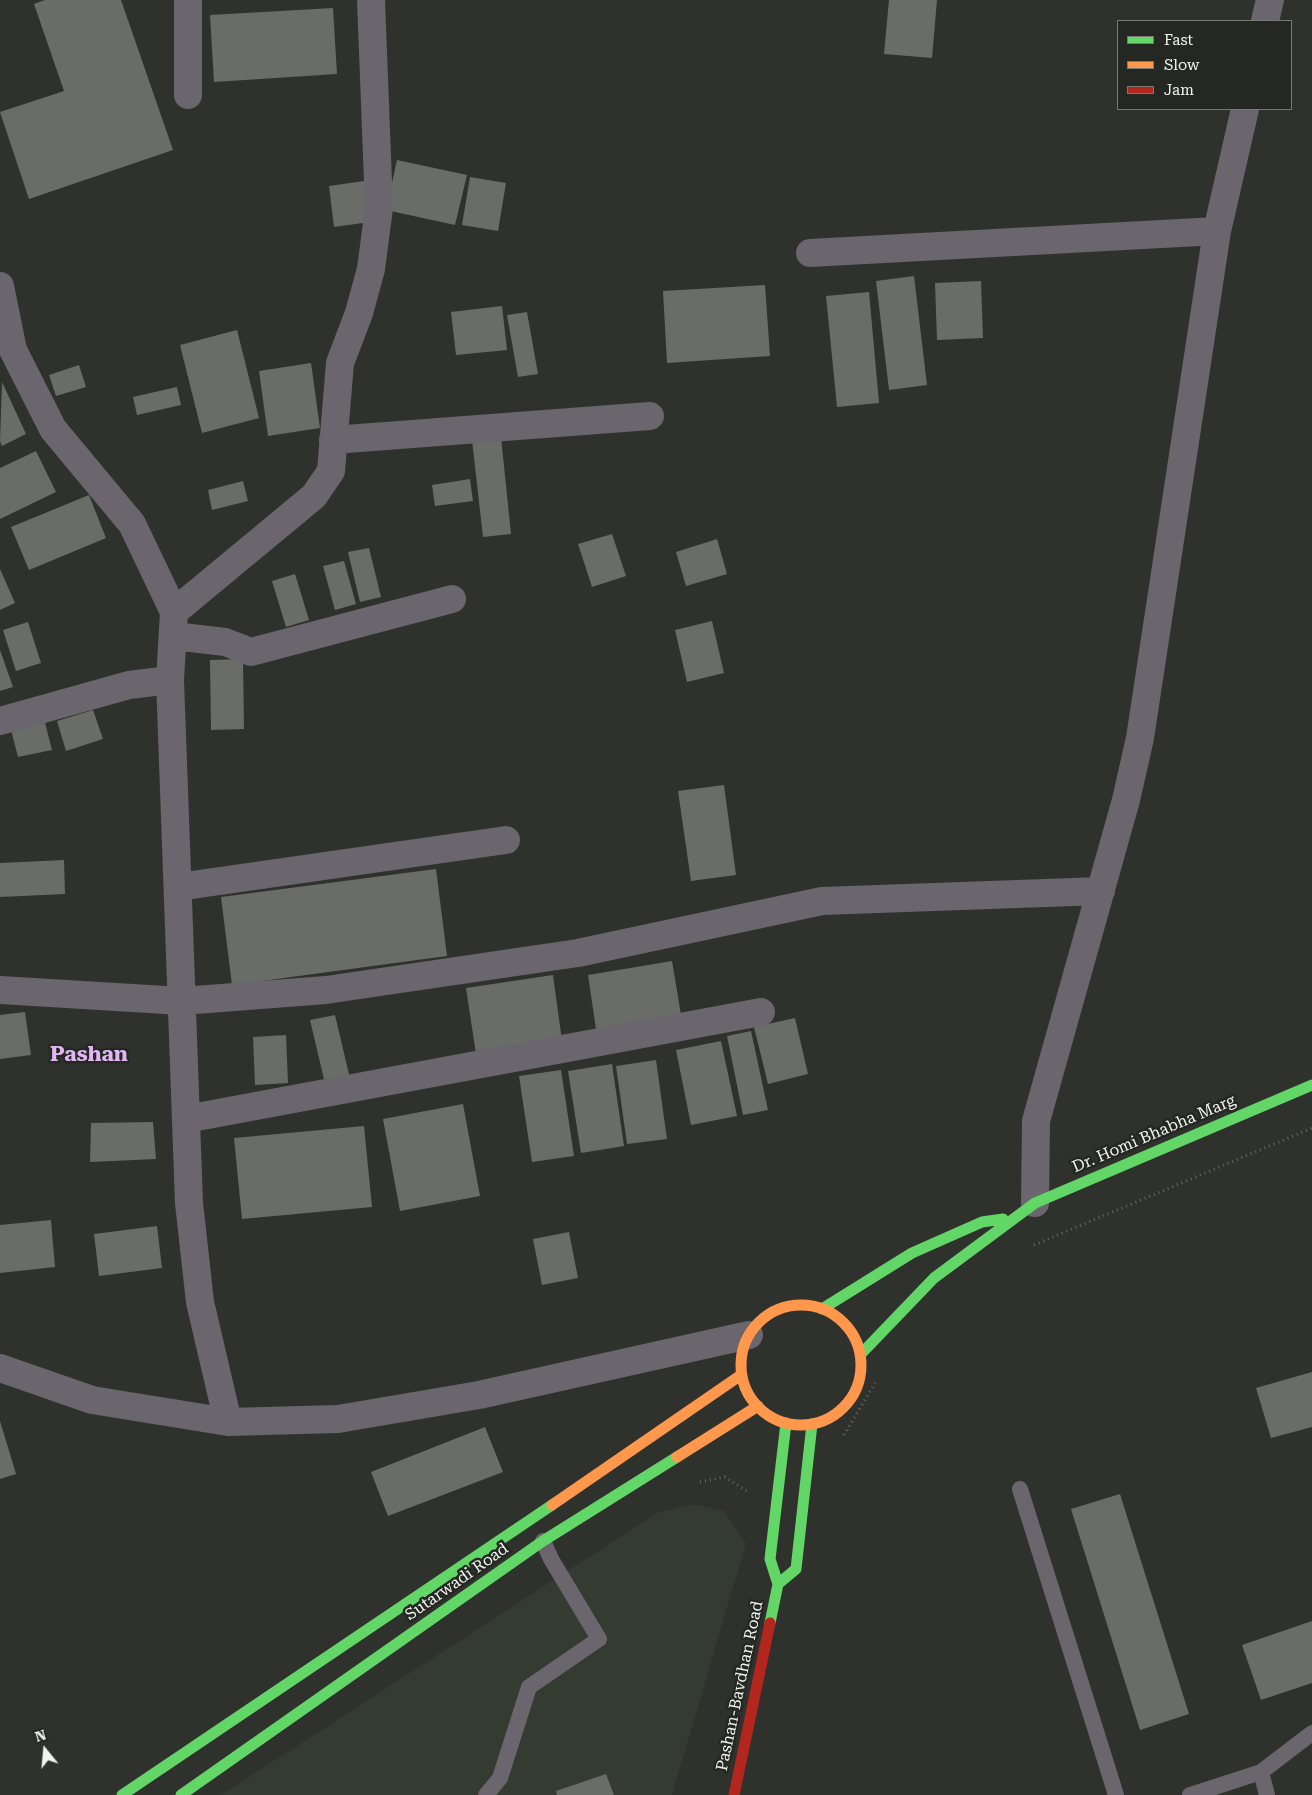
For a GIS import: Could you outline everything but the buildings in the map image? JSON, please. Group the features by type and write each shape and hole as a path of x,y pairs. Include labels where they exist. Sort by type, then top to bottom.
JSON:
{"main road":[{"name":"Dr. Homi Bhabha Marg","path":"861,1354 934,1278 1034,1203 1312,1085"},
{"name":"Dr. Homi Bhabha Marg","path":"822,1309 912,1253 982,1222 1012,1218"},
{"path":"801,1305 822,1309 840,1319 853,1334 861,1354 860,1375 853,1395 840,1411 822,1421 801,1426 786,1423 762,1411 748,1395 741,1375 741,1355 749,1335 762,1319 780,1308 801,1305"},
{"path":"122,1795 242,1712 652,1439 741,1375"},
{"name":"Sutarwadi Road","path":"181,1795 543,1541 758,1406"},
{"name":"Pashan-Bavdhan Road","path":"734,1795 778,1584 770,1559 786,1423"},
{"name":"Pashan-Bavdhan Road","path":"778,1584 796,1569 812,1424"}],"street":[{"path":"188,0 188,95"},
{"path":"174,624 314,496 331,471 340,363 359,313 371,269 379,208 370,0"},
{"path":"1265,20 1270,0"},
{"path":"1034,1203 1036,1122 1126,800 1140,738 1217,231 1245,110"},
{"path":"810,253 1217,231"},
{"path":"0,286 13,350 53,429 132,524 174,624 170,680 189,1203 200,1302 228,1422"},
{"path":"334,440 650,416"},
{"path":"174,624 251,652 452,599"},
{"path":"0,721 129,686 170,680"},
{"path":"178,888 506,840"},
{"path":"0,990 182,1001 326,990 578,953 822,901 1101,891"},
{"path":"186,1119 761,1012"},
{"path":"0,1368 92,1400 228,1422 338,1419 479,1395 749,1335"}],"lane":[{"path":"1020,1489 1116,1795"},
{"path":"486,1795 500,1778 529,1687 599,1639 550,1559 543,1541"},
{"path":"1190,1795 1261,1772 1312,1733"},
{"path":"1261,1772 1266,1795"}],"path":[{"path":"1025,1249 1312,1128"},
{"path":"842,1438 876,1382"},
{"path":"696,1482 725,1477 749,1492"}],"shaded area":[{"path":"694,1504 724,1511 746,1543 672,1795 221,1795 657,1513"}],"traffic: fast":[{"path":"861,1354 934,1278 1035,1203 1312,1085"},
{"path":"822,1309 912,1253 982,1222 1003,1219"},
{"path":"770,1623 778,1584 770,1559 786,1423"},
{"path":"778,1584 796,1569 812,1424"},
{"path":"181,1795 543,1541 677,1457"},
{"path":"122,1795 552,1505"}],"traffic: slow":[{"path":"801,1305 813,1306 824,1310 834,1315 843,1323 851,1332 856,1342 860,1353 861,1365 860,1377 856,1388 851,1398 843,1407 834,1415 824,1420 813,1424 801,1425 789,1424 778,1420 768,1415 759,1407 751,1398 746,1388 742,1377 741,1365 742,1353 746,1342 751,1332 759,1323 768,1315 778,1310 789,1306 801,1305"},
{"path":"552,1505 741,1375"},
{"path":"677,1457 758,1406"}],"traffic: jam":[{"path":"734,1795 770,1623"}],"district":[{"name":"Pashan","path":"89,1055"}]}
